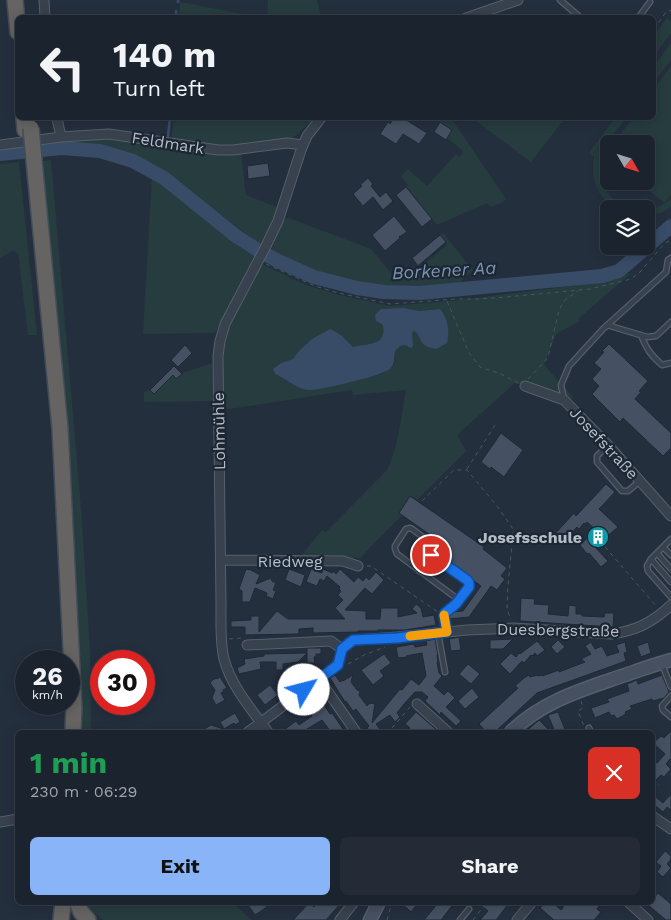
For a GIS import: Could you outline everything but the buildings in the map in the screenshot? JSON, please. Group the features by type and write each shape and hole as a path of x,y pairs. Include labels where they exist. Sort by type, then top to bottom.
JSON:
{"highway":[{"path":"15,0 16,15"},
{"path":"23,0 24,15"},
{"path":"27,123 53,432 63,650"},
{"path":"30,160 60,428 74,706 73,730"},
{"path":"66,715 66,730"},
{"path":"57,920 58,905"},
{"path":"61,920 63,905"},
{"path":"78,905 88,920"}],"main road":[{"path":"513,730 531,715 552,702 578,691 666,661"},
{"path":"370,920 378,905"}],"street":[{"path":"44,0 45,15"},
{"path":"475,15 518,0"},
{"path":"57,120 61,137"},
{"path":"303,145 307,136 319,120"},
{"name":"Feldmark","path":"0,145 61,137 109,134 218,150 233,150 286,143 303,145"},
{"name":"Lohmühle","path":"266,730 240,693 224,660 222,639 218,379 220,341 225,324 278,221 303,145"},
{"name":"Josefstraße","path":"525,384 564,400 608,445 671,516"},
{"name":"Riedweg","path":"221,560 343,561 358,566"},
{"name":"Duesbergstraße","path":"342,649 350,642 357,640 397,638 468,630 513,628 623,633 642,626 663,613 671,605"},
{"path":"247,644 331,641 342,649 338,665 251,730"},
{"path":"319,679 355,730"},
{"path":"417,704 446,730"},
{"path":"655,818 671,829"},
{"path":"0,822 15,820"},
{"path":"340,920 352,905"},
{"path":"523,918 530,905"},
{"path":"631,905 648,920"}],"lane":[{"path":"560,0 578,15"},
{"path":"640,15 650,2"},
{"path":"564,400 561,385 569,366 607,325 666,272 668,260 671,258"},
{"path":"607,325 647,337 656,336 671,322"},
{"path":"641,335 646,349 662,365 671,363"},
{"path":"608,445 597,456 597,462 622,491 628,490 640,480"},
{"path":"419,571 437,546 412,529 406,529 395,546 397,554 419,571 459,600"},
{"path":"671,539 651,559 647,566 648,571 671,597"},
{"path":"663,546 671,555"},
{"path":"657,553 671,569"},
{"path":"431,555 469,583 469,587 456,604 447,610 444,616 442,633 445,672"},
{"path":"651,559 671,582"},
{"path":"666,661 671,687"},
{"path":"671,696 662,706 663,710 671,718"},
{"path":"463,919 469,909"}],"path":[{"path":"656,26 666,12 671,10"},
{"path":"258,260 315,286 390,304 456,298 507,297 590,289 631,279 640,272 665,243 671,240"},
{"path":"447,300 469,353 480,367 525,384 549,354 559,310 565,300 579,290"},
{"path":"466,470 497,422"},
{"path":"422,501 454,470 466,470 498,506 513,529 507,609 513,628"},
{"path":"605,547 663,613"},
{"path":"358,566 371,566 444,616"},
{"path":"222,639 242,637 247,644"},
{"path":"342,667 364,655 387,646"},
{"path":"578,691 583,708 578,711 584,726 590,730"},
{"path":"388,730 393,727 410,706 417,704"},
{"path":"655,782 659,785"},
{"path":"387,920 391,905"},
{"path":"473,920 485,905"}],"green space":[{"path":"268,0 317,0 321,15 303,14 267,15"},
{"path":"180,2 248,15 179,15"},
{"path":"667,18 671,21 671,33 656,53 656,32"},
{"path":"671,43 671,60 656,79 656,63"},
{"path":"671,66 671,194 665,203 648,190 655,190 655,135 620,135 631,120 656,120 656,86"},
{"path":"173,120 313,120 294,137 232,147 218,147 172,140"},
{"path":"438,120 452,120 506,199 491,207 487,203 437,225 406,187 408,185 401,176 408,169 427,186 456,154 460,157 463,151 447,138 452,130"},
{"path":"475,120 563,120 531,162"},
{"path":"614,120 625,120 612,135 602,135"},
{"path":"100,137 225,155 241,153 246,195 279,208 263,246 159,167 146,160 107,147 80,143 52,143"},
{"path":"600,138 600,190 607,190 615,200 605,200 596,186 593,173 594,157 589,153"},
{"path":"51,160 81,508 90,649 91,730 82,730 83,704 72,498 42,161"},
{"path":"19,162 37,335 28,335 18,253 12,251 0,258 0,164"},
{"path":"152,176 255,255 215,333 143,334"},
{"path":"671,199 671,207 661,213 655,214 656,208"},
{"path":"287,218 371,249 397,278 413,266 417,270 447,245 440,235 443,233 473,270 457,284 446,287 386,287 347,280 309,268 271,251 283,221"},
{"path":"262,264 306,285 339,295 390,306 450,301 595,283 631,273 578,319 580,321 556,334 544,365 575,399 515,383 457,435 466,451 417,500 410,496 399,513 402,515 360,558 300,557 322,530 326,532 387,470 397,441 406,390 353,395 352,390 223,410 222,349 225,336","holes":["404,308 419,311 440,309 424,345 417,332 412,332 405,345 400,346 395,351 394,364 390,369 381,374 320,388 292,384 275,374 273,369 281,363 341,335 353,347 375,343 379,341 383,332 383,325 376,321"]},
{"path":"212,363 213,401 144,402 144,392 150,390 154,393 173,375 176,379 183,373"},
{"path":"87,905 235,905 251,920 103,920"}],"water":[{"path":"404,308 419,311 440,309 448,325 447,343 436,349 428,347 424,345 414,331 412,333 413,346 411,348 405,345 400,346 395,351 394,363 390,369 363,379 313,390 303,389 275,374 273,369 281,363 293,359 312,339 330,329 341,335 353,347 379,341 383,334 383,325 376,321 375,315 381,309"}],"waterway":[{"path":"168,136 170,120"},
{"name":"Borkener Aa","path":"0,154 62,148 100,151 133,161 164,178 236,236 278,261 314,277 357,288 384,292 420,293 602,276 619,271 671,226"}],"slow traffic":[{"path":"410,636 447,632 444,615"}],"place":[{"name":"Josefsschule","path":"598,537"}],"route":[{"path":"304,690 338,665 342,649 353,640 397,638 447,632 445,613 456,604 469,587 469,583 431,555"}]}
